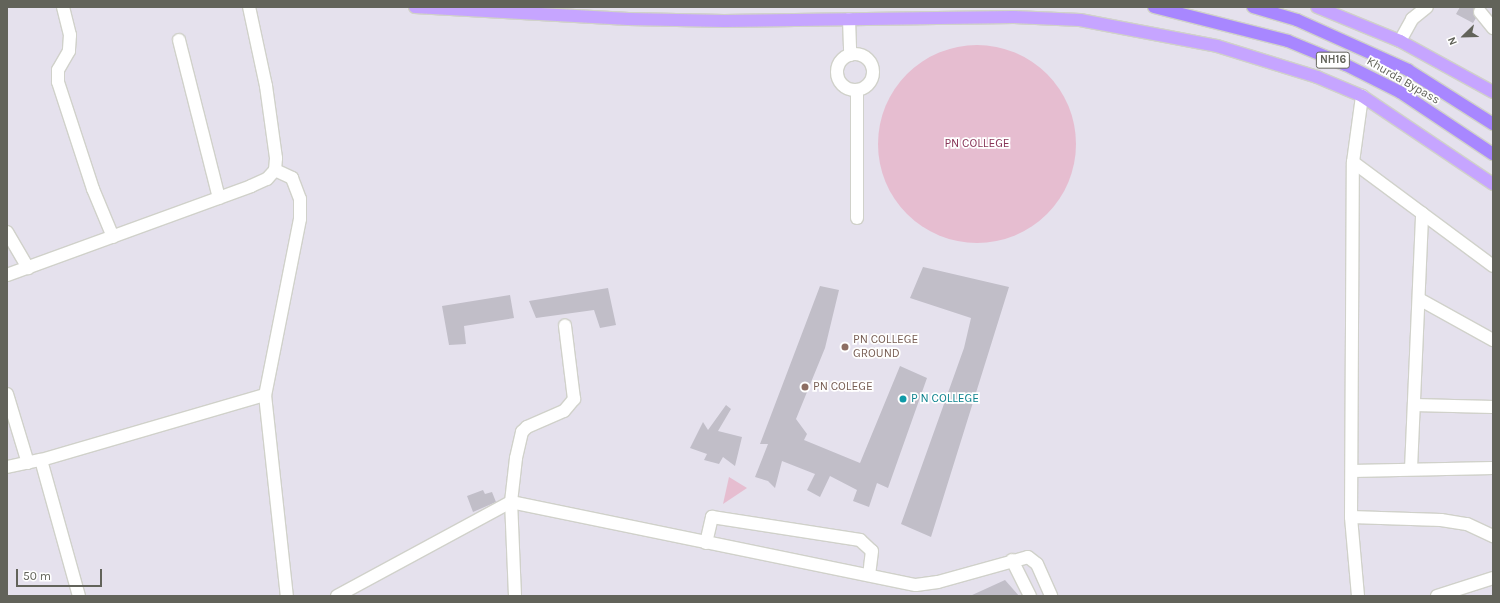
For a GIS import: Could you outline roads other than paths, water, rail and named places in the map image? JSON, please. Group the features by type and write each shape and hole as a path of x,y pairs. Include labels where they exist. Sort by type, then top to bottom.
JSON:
{"highway":[{"name":"Khurda Bypass","path":"1154,7 1288,41 1370,75 1400,92 1493,154"},
{"name":"Khurda Bypass","path":"1253,7 1297,20 1408,70 1493,124"}],"main road":[{"path":"415,7 629,20 1014,17 1080,20 1217,46 1294,69 1362,96 1493,184"},
{"path":"1318,7 1400,41 1493,92"}],"street":[{"path":"63,7 70,35 69,51 58,70 58,82 93,189 113,237"},
{"path":"7,275 267,179 275,170 276,158 266,86 249,7"},
{"path":"1400,41 1412,19 1427,7"},
{"path":"1480,12 1493,28"},
{"path":"849,19 850,55"},
{"path":"179,40 219,198"},
{"path":"850,55 862,56 872,69 867,85 858,90 842,84 837,73 840,62 850,55"},
{"path":"857,218 858,90"},
{"path":"1358,596 1351,517 1353,162 1362,96"},
{"path":"1353,162 1493,266"},
{"path":"275,170 292,178 297,186 300,219 265,395 287,596"},
{"path":"1411,469 1422,213"},
{"path":"7,232 28,268"},
{"path":"1419,299 1493,340"},
{"path":"515,596 512,502 516,458 522,432 527,427 564,410 574,399 565,326"},
{"path":"7,394 28,463"},
{"path":"7,467 41,460 265,395"},
{"path":"1414,405 1493,407"},
{"path":"41,460 80,596"},
{"path":"1352,471 1493,468"},
{"path":"337,596 512,502 916,585 938,582 1012,560 1021,558 1033,559 1051,596"},
{"path":"706,543 712,517 860,540 872,551 869,575"},
{"path":"1351,517 1441,520 1467,524 1493,536"},
{"path":"1012,560 1030,596"},
{"path":"1437,596 1493,578"}],"place":[{"name":"PN COLLEGE GROUND","path":"845,347"},
{"name":"PN COLEGE","path":"805,387"},
{"name":"P N COLLEGE","path":"903,399"}],"park label":[{"name":"PN COLLEGE","path":"977,144"}]}
